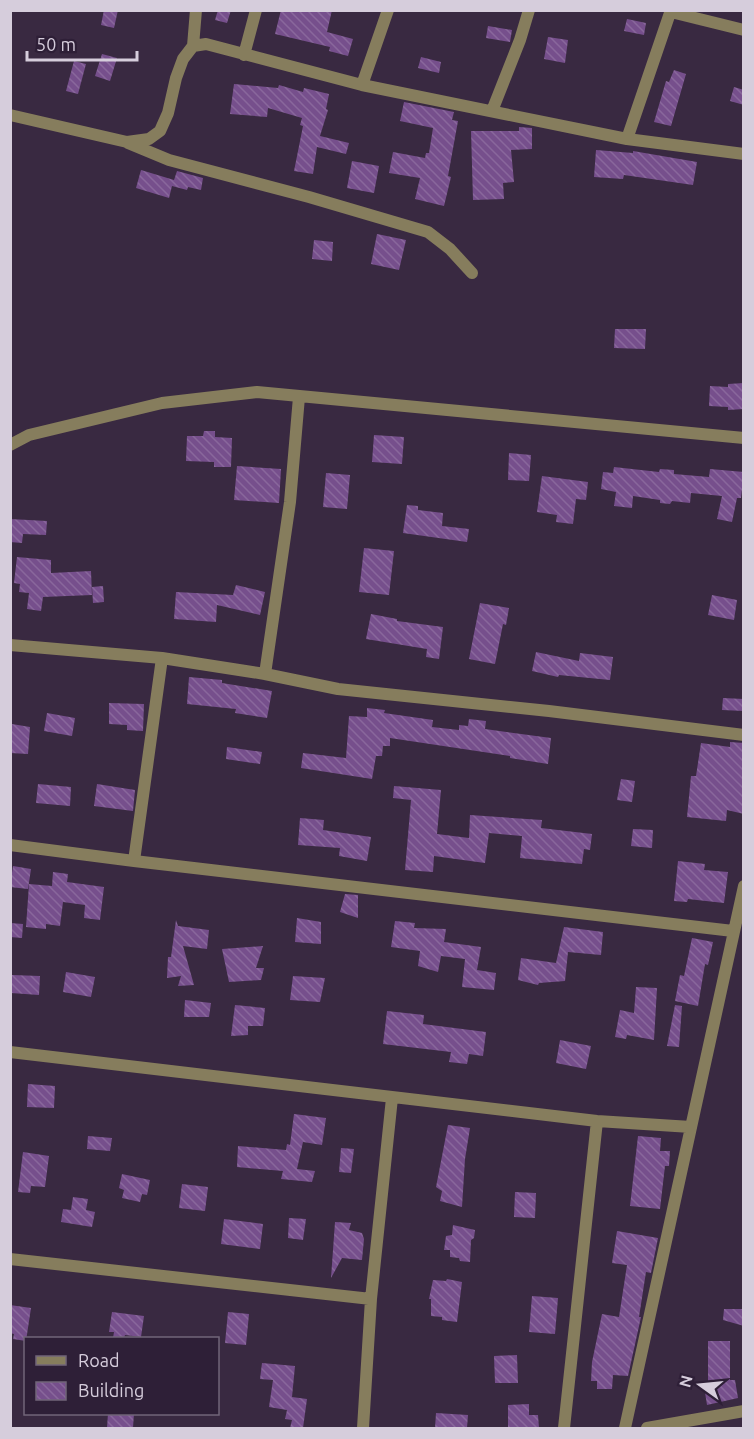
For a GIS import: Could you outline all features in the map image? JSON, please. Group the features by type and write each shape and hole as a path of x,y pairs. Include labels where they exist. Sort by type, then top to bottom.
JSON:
{"street":[{"path":"127,142 149,139 160,131 168,112 183,59 193,46 196,10"},
{"path":"244,55 256,10"},
{"path":"362,85 388,10"},
{"path":"492,111 520,40 529,10"},
{"path":"627,139 671,11 744,30"},
{"path":"193,46 206,44 362,85 627,139 744,154"},
{"path":"10,115 127,142 169,160 309,197 428,232 450,249 472,273"},
{"path":"10,445 29,435 162,403 257,392 744,438"},
{"path":"265,674 290,502 299,397"},
{"path":"10,645 162,658 265,674 338,689 549,711 744,735"},
{"path":"134,861 162,658"},
{"path":"10,845 733,931"},
{"path":"625,1428 744,886"},
{"path":"10,1052 597,1121 691,1127"},
{"path":"363,1428 371,1299 392,1098"},
{"path":"564,1428 597,1121"},
{"path":"10,1259 371,1299"},
{"path":"647,1428 744,1411"}],"building":[{"path":"104,10 118,10 114,28 101,25"},
{"path":"218,10 231,10 227,23 215,20"},
{"path":"281,10 332,10 327,32 353,39 348,56 329,51 330,47 275,34"},
{"path":"627,19 646,23 644,35 624,31"},
{"path":"488,26 512,30 510,42 486,38"},
{"path":"548,37 568,40 565,63 544,59"},
{"path":"102,54 117,58 110,81 95,76"},
{"path":"421,57 441,62 439,73 418,68"},
{"path":"74,61 86,64 78,94 66,91"},
{"path":"674,70 686,74 671,126 654,122 666,81 669,82"},
{"path":"234,84 278,88 279,85 303,92 304,88 329,94 326,109 328,110 320,136 349,143 346,154 317,147 313,174 294,171 303,126 300,125 302,118 268,108 267,117 230,114"},
{"path":"734,87 744,90 744,105 730,101"},
{"path":"404,102 454,112 452,120 458,121 448,176 451,177 444,206 415,199 420,178 389,173 393,152 425,158 426,153 429,153 433,128 400,121"},
{"path":"519,127 532,128 532,149 511,150 514,182 503,183 504,199 473,200 471,131 519,131"},
{"path":"596,150 633,153 633,151 697,162 693,185 624,175 623,179 594,177"},
{"path":"352,161 379,166 374,193 347,188"},
{"path":"141,170 174,180 177,171 203,178 201,190 188,187 187,190 172,186 169,198 136,188"},
{"path":"377,234 406,240 399,270 371,264"},
{"path":"314,240 333,242 332,261 312,259"},
{"path":"615,329 646,329 645,349 614,348"},
{"path":"744,383 744,409 728,410 728,407 709,406 710,386 728,387 728,384"},
{"path":"204,431 215,431 215,437 232,438 231,467 214,467 214,462 186,461 187,436 203,436"},
{"path":"374,435 404,437 402,464 372,462"},
{"path":"509,453 531,455 529,481 508,480"},
{"path":"237,466 281,469 279,503 234,500"},
{"path":"614,467 659,472 660,469 674,470 674,474 709,477 710,469 744,472 741,498 737,498 732,522 717,519 722,496 691,493 690,503 672,501 670,504 633,496 632,508 614,506 616,492 601,489 603,472 613,473"},
{"path":"326,473 350,475 347,509 323,507"},
{"path":"542,476 588,482 586,500 576,499 573,524 556,522 557,515 537,512"},
{"path":"407,505 418,506 418,510 443,513 442,526 469,529 467,542 403,533"},
{"path":"10,519 47,521 46,535 23,534 22,543 10,542"},
{"path":"364,548 394,551 389,595 359,592"},
{"path":"17,557 51,560 51,573 91,571 92,595 43,597 41,611 27,609 29,593 19,592 20,584 14,583"},
{"path":"236,585 265,592 260,615 217,605 216,622 174,619 176,592 233,595"},
{"path":"103,586 104,602 93,603 92,587"},
{"path":"712,595 737,600 734,620 708,615"},
{"path":"480,603 509,608 506,625 503,624 495,664 469,659"},
{"path":"371,614 397,619 397,621 443,627 439,659 426,657 427,649 366,639"},
{"path":"536,652 579,661 580,653 613,657 610,680 559,675 558,677 532,671"},
{"path":"189,677 222,680 222,683 272,691 267,718 235,713 236,709 187,704"},
{"path":"723,698 744,699 744,711 722,710"},
{"path":"109,703 144,704 143,731 127,730 127,725 109,724"},
{"path":"367,708 385,710 384,713 433,720 432,727 459,730 459,725 468,726 469,719 486,721 485,729 551,738 548,764 390,738 390,746 383,746 382,756 376,756 372,779 301,768 303,753 346,758 349,716 367,717"},
{"path":"47,713 75,718 72,736 44,731"},
{"path":"12,724 30,727 28,754 10,753"},
{"path":"730,742 744,743 744,814 727,810 726,821 687,817 691,776 696,776 701,743 730,747"},
{"path":"227,747 262,752 260,764 226,759"},
{"path":"621,779 635,781 632,802 617,800"},
{"path":"38,784 71,787 70,806 36,803"},
{"path":"97,784 135,790 133,811 94,806"},
{"path":"394,786 441,790 437,834 469,838 470,815 542,820 541,828 592,834 590,850 584,849 582,864 520,858 522,836 489,833 485,863 434,856 433,872 405,870 411,800 393,798"},
{"path":"300,818 324,820 323,830 371,837 367,861 339,856 340,848 298,845"},
{"path":"633,829 653,830 652,848 631,846"},
{"path":"678,861 705,864 704,870 728,872 724,903 688,899 687,902 674,901"},
{"path":"13,866 31,869 28,889 10,887"},
{"path":"53,872 68,874 67,882 104,887 100,920 84,918 85,905 63,902 60,926 46,924 46,929 26,927 29,884 52,886"},
{"path":"345,894 358,895 358,918 340,912"},
{"path":"297,918 321,922 321,944 295,942"},
{"path":"176,920 178,926 209,930 207,949 183,946 194,985 178,986 181,976 167,978 168,957 171,957"},
{"path":"395,921 415,923 414,928 446,929 444,942 481,947 477,970 496,973 494,990 462,987 465,959 441,956 438,972 418,966 420,951 391,947"},
{"path":"10,923 23,924 22,938 10,937"},
{"path":"564,927 603,932 601,955 568,952 565,981 539,983 538,985 518,980 521,958 556,963"},
{"path":"692,938 713,942 708,965 705,964 698,1006 675,1001 680,975 684,976"},
{"path":"263,946 256,968 264,968 261,980 229,982 222,949"},
{"path":"66,972 95,977 91,997 63,992"},
{"path":"12,975 40,976 39,995 11,993"},
{"path":"293,976 325,978 320,1002 290,1000"},
{"path":"636,987 657,988 654,1040 627,1035 626,1039 615,1037 620,1010 634,1013"},
{"path":"185,1000 211,1003 209,1017 184,1017"},
{"path":"235,1005 265,1008 263,1026 248,1026 248,1035 231,1036"},
{"path":"675,1005 682,1006 679,1047 667,1046"},
{"path":"387,1011 424,1015 423,1024 486,1032 483,1056 469,1054 467,1064 449,1062 451,1052 383,1044"},
{"path":"560,1040 591,1046 586,1069 556,1063"},
{"path":"28,1084 55,1086 54,1108 27,1107"},
{"path":"294,1114 326,1118 322,1145 303,1142 297,1169 315,1171 312,1182 281,1179 283,1171 237,1167 238,1146 286,1150 287,1144 290,1145"},
{"path":"448,1125 470,1128 465,1159 462,1207 440,1201 442,1191 436,1187"},
{"path":"88,1136 112,1138 110,1151 87,1149"},
{"path":"638,1136 661,1138 660,1151 670,1151 669,1166 665,1166 660,1209 630,1206"},
{"path":"341,1148 354,1149 351,1173 339,1172"},
{"path":"23,1152 49,1156 45,1187 31,1186 30,1193 18,1192"},
{"path":"122,1174 150,1180 147,1195 142,1194 140,1202 122,1198 124,1190 119,1188"},
{"path":"182,1184 208,1187 205,1211 179,1208"},
{"path":"515,1192 536,1193 535,1218 514,1217"},
{"path":"73,1197 88,1199 86,1210 95,1212 92,1227 61,1222 63,1209 71,1210"},
{"path":"289,1218 306,1219 303,1240 288,1238"},
{"path":"224,1219 263,1224 260,1249 221,1244"},
{"path":"335,1222 351,1223 349,1230 362,1233 364,1239 362,1260 342,1258 331,1278"},
{"path":"453,1225 475,1230 474,1238 471,1240 470,1262 450,1257 450,1250 444,1250 446,1236 452,1235"},
{"path":"617,1231 658,1238 651,1273 646,1272 639,1317 641,1317 628,1376 613,1375 612,1389 597,1389 597,1381 591,1381 592,1362 602,1314 619,1317 627,1265 612,1263"},
{"path":"447,1279 462,1282 457,1322 431,1316 431,1299 429,1299 433,1280 446,1281"},
{"path":"532,1296 558,1298 555,1334 529,1332"},
{"path":"10,1305 31,1308 24,1341 13,1339 14,1334 10,1333"},
{"path":"724,1309 744,1309 744,1326 723,1320"},
{"path":"112,1312 144,1316 141,1337 125,1335 124,1337 113,1337 114,1332 109,1332"},
{"path":"228,1312 249,1314 246,1345 225,1343"},
{"path":"708,1341 730,1341 730,1380 735,1380 738,1398 707,1405 704,1386 708,1385"},
{"path":"517,1355 518,1383 495,1383 494,1356"},
{"path":"262,1363 295,1366 292,1397 307,1399 303,1428 290,1428 292,1420 285,1419 287,1410 269,1407 273,1380 260,1379"},
{"path":"529,1404 529,1415 538,1415 539,1428 508,1428 508,1405"},
{"path":"436,1413 468,1415 467,1428 435,1428"},
{"path":"108,1415 134,1415 133,1428 107,1428"}]}
